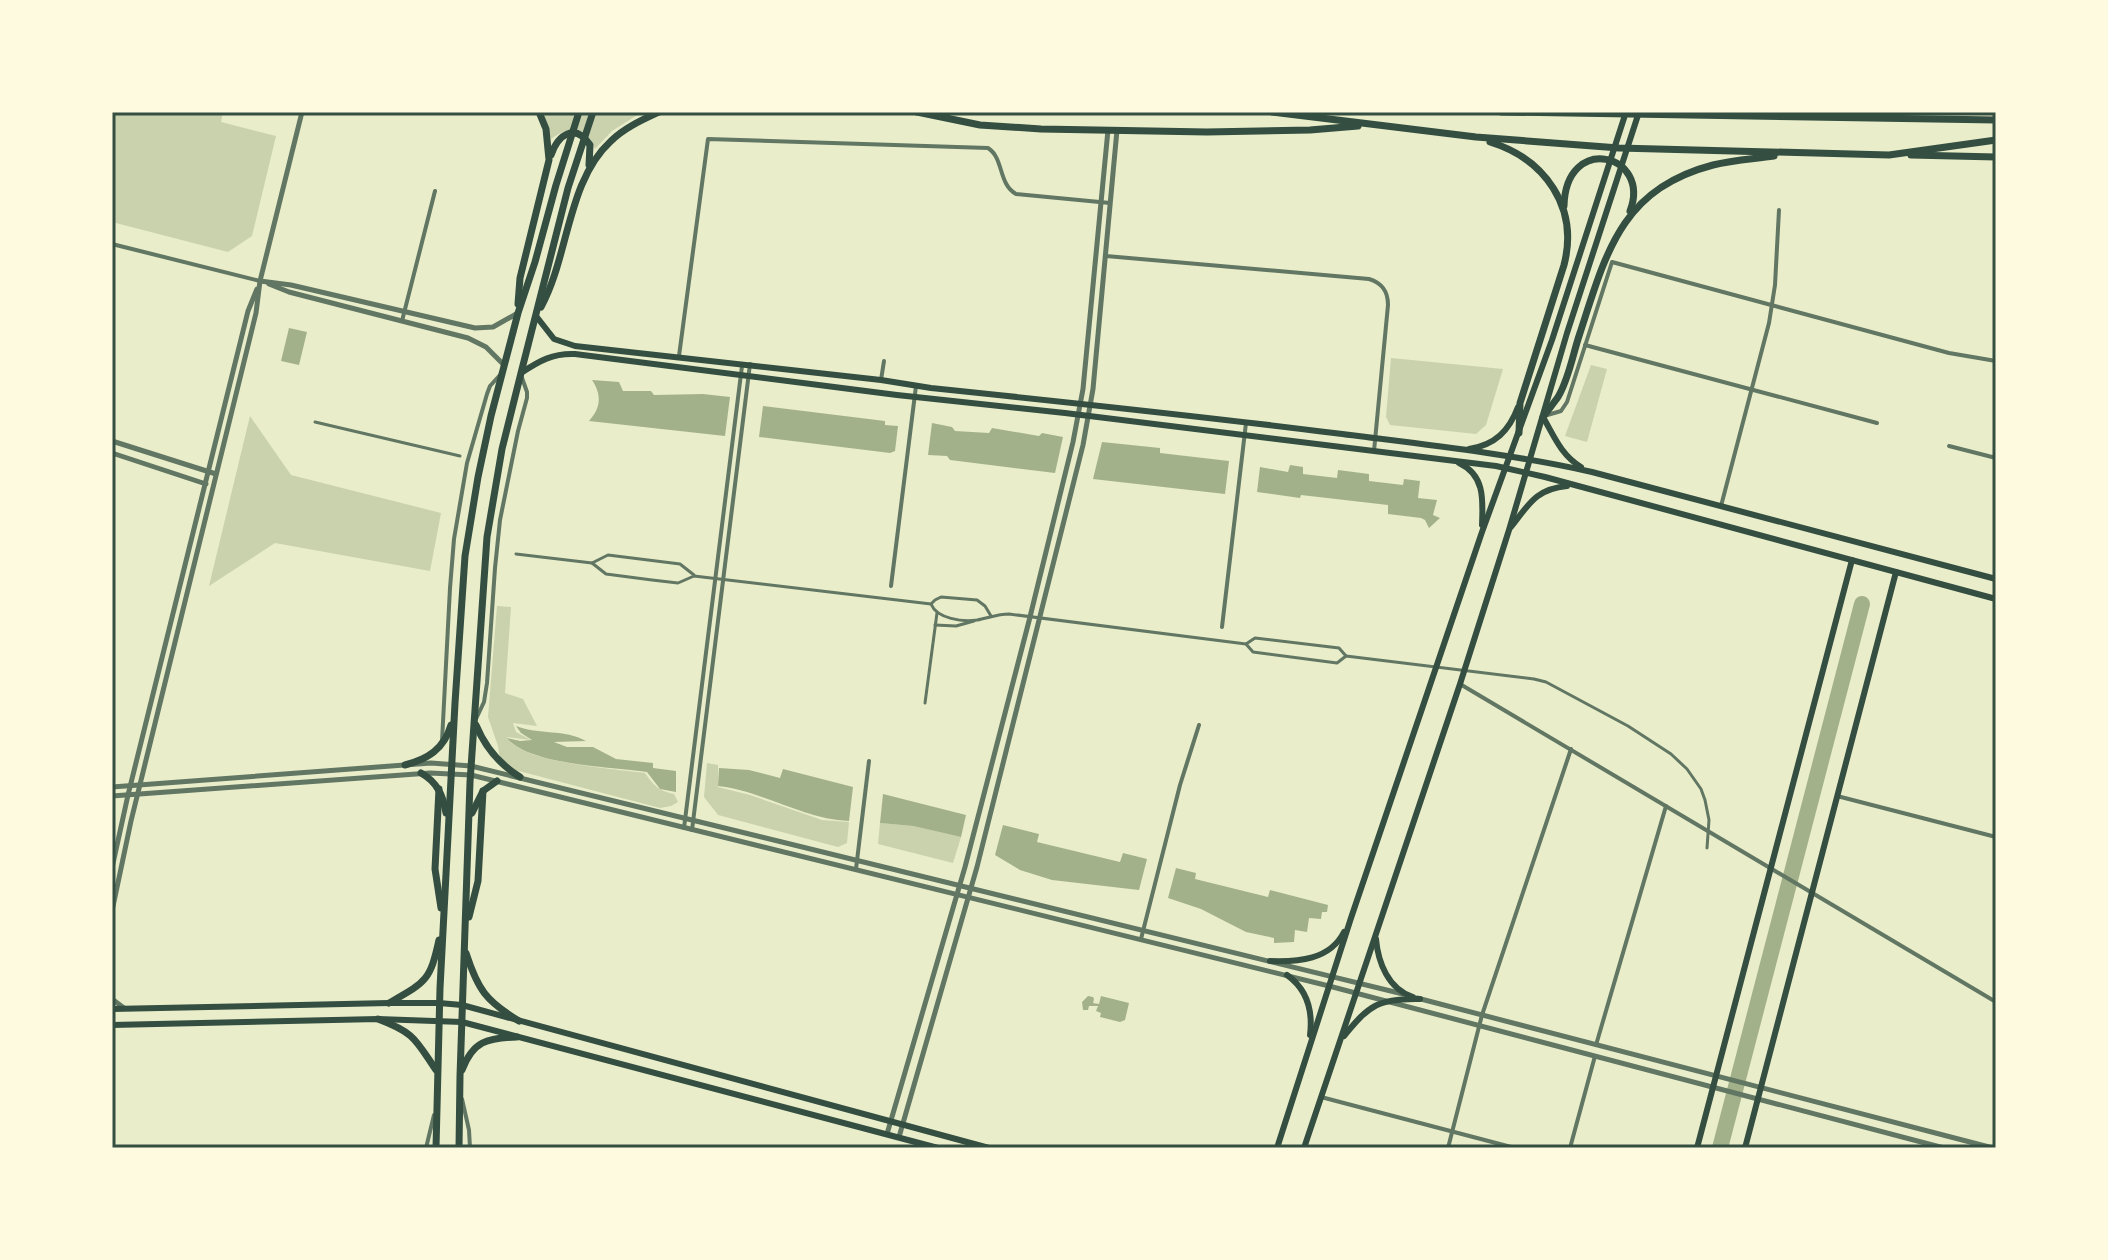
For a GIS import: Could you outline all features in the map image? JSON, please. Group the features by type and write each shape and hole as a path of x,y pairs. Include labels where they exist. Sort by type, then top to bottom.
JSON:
{"main road":[{"path":"539,112 546,129 549,160"},
{"path":"436,1148 443,920 467,543 484,446 503,369 579,112"},
{"path":"459,1148 471,771 488,528 502,449 548,264 593,112"},
{"path":"589,167 611,140 659,112"},
{"path":"917,112 980,125 1113,130 1222,132 1372,125"},
{"path":"1272,112 1476,137 1619,148 1996,157"},
{"path":"1501,112 1996,120"},
{"path":"1277,1148 1351,918 1482,532 1572,280 1626,112"},
{"path":"1304,1148 1460,684 1639,112"},
{"path":"518,313 520,278 549,160 559,138 574,134 590,145 589,167 554,280 536,316"},
{"path":"1476,137 1514,150 1533,163 1555,190 1565,215"},
{"path":"1889,155 1996,140"},
{"path":"1626,220 1653,192 1691,172 1734,161 1796,153"},
{"path":"1461,450 1487,444 1502,435 1512,422 1566,256 1568,240 1564,198 1569,177 1584,162 1599,159 1622,166 1627,171 1633,181 1634,202 1600,272 1559,395 1543,417"},
{"path":"536,316 554,339 565,344 1511,456 1592,472 1996,579"},
{"path":"521,373 547,357 569,353 1507,468 1996,599"},
{"path":"1519,433 1520,403"},
{"path":"1543,417 1564,453 1592,472"},
{"path":"1451,460 1471,470 1479,481 1483,507 1482,532"},
{"path":"1509,530 1543,491 1575,486"},
{"path":"1697,1148 1852,560"},
{"path":"1745,1148 1754,1098 1812,893 1896,572"},
{"path":"405,765 421,761 440,747 450,731 455,703"},
{"path":"475,722 494,757 520,777"},
{"path":"421,773 439,789 449,831"},
{"path":"469,822 483,791 497,781"},
{"path":"389,1003 424,982 432,969 443,920 435,869 439,789"},
{"path":"465,931 478,881 483,791"},
{"path":"1270,961 1300,960 1323,954 1339,942 1351,918"},
{"path":"1375,933 1383,970 1406,994 1420,999"},
{"path":"464,949 473,975 487,998 519,1021"},
{"path":"1287,975 1301,988 1310,1008 1312,1021 1308,1048"},
{"path":"1339,1042 1376,1004 1420,999"},
{"path":"112,1009 389,1003 462,1005 989,1148"},
{"path":"378,1019 414,1038 437,1072"},
{"path":"112,1025 378,1019 462,1022 938,1148"},
{"path":"460,1076 467,1057 477,1045 496,1038 517,1037"}],"street":[{"path":"112,911 302,112"},
{"path":"887,1134 960,885 1073,442 1080,403 1101,202 1113,130"},
{"path":"899,1137 971,888 1083,445 1106,256 1113,130"},
{"path":"679,356 708,139 988,148 995,154 1004,182 1011,192 1111,203"},
{"path":"402,321 435,191"},
{"path":"1721,506 1772,305 1779,210"},
{"path":"112,244 474,340 486,347 503,369 487,394 464,480 451,574 440,747"},
{"path":"1106,256 1376,281 1385,290 1388,305 1374,451"},
{"path":"1543,417 1564,408 1612,262 1949,353 1996,361"},
{"path":"260,281 291,285 456,325 486,328 518,313"},
{"path":"112,868 248,311 260,281"},
{"path":"1585,345 1877,423"},
{"path":"881,380 884,361"},
{"path":"692,830 746,364"},
{"path":"684,828 745,374"},
{"path":"891,586 916,386"},
{"path":"315,422 460,456"},
{"path":"1222,627 1246,423"},
{"path":"112,441 216,474"},
{"path":"1949,446 1996,458"},
{"path":"112,453 213,486"},
{"path":"516,554 592,563 606,574 678,583 694,576 931,604 937,613 946,617 976,620"},
{"path":"592,563 608,555 650,560 680,564 694,576"},
{"path":"931,604 941,597 977,600 991,616"},
{"path":"925,703 937,613"},
{"path":"935,625 950,627 1009,614 1246,644 1255,638 1339,648 1346,656 1546,682 1628,726 1671,754 1687,769 1705,800 1709,829 1707,848"},
{"path":"1246,644 1253,652 1337,663 1346,656"},
{"path":"1460,684 1996,1002"},
{"path":"1141,939 1180,785 1199,725"},
{"path":"1448,1148 1482,1015 1571,749"},
{"path":"856,869 869,761"},
{"path":"112,787 405,765 520,777 1333,976 1993,1148"},
{"path":"112,796 452,769"},
{"path":"471,771 497,781 684,828 1287,975 1944,1148"},
{"path":"1837,796 1996,837"},
{"path":"1596,1045 1666,806"},
{"path":"112,999 125,1008"},
{"path":"1570,1148 1595,1056"},
{"path":"460,1091 470,1148"},
{"path":"1321,1097 1515,1148"},
{"path":"426,1148 436,1109"}],"shaded area":[{"path":"112,112 223,112 221,122 276,136 252,236 228,252 112,222"},
{"path":"543,112 642,112 612,131 595,149 587,135 576,130 564,131 551,139"},
{"path":"289,328 307,332 299,365 281,361"},
{"path":"1391,358 1503,369 1486,425 1476,434 1390,425 1386,417"},
{"path":"1591,365 1607,369 1587,442 1565,436"},
{"path":"592,380 619,382 623,391 651,391 654,395 730,397 725,436 589,421 599,401"},
{"path":"763,406 885,421 885,425 898,426 895,451 890,453 759,437"},
{"path":"250,416 291,475 441,513 430,571 275,543 209,586"},
{"path":"932,423 952,427 955,431 989,433 992,428 1063,437 1055,473 928,455"},
{"path":"1102,442 1160,448 1160,453 1229,461 1225,494 1093,479"},
{"path":"1290,465 1303,467 1303,474 1337,478 1338,470 1369,474 1369,481 1403,485 1404,479 1420,481 1418,498 1437,500 1433,515 1440,518 1429,528 1421,518 1388,514 1388,505 1257,492 1260,467 1288,472"},
{"path":"497,606 511,607 505,693 523,699 537,726 513,723 516,732 531,740 507,737 515,746 549,759 645,773 657,787 674,794 678,802 660,808 515,770 500,760 488,717"},
{"path":"516,726 586,741 554,742 567,747 593,747 616,759 653,763 653,768 676,771 676,792 660,789 647,772 572,763 533,754 507,738 532,740"},
{"path":"707,763 718,765 718,787 822,820 849,822 847,843 838,847 718,815 704,797"},
{"path":"719,768 749,770 780,778 783,769 853,787 849,821 815,815 751,793 718,786"},
{"path":"883,794 966,815 961,837 913,826 880,823"},
{"path":"880,823 913,826 961,837 953,863 878,844"},
{"path":"1003,825 1039,834 1037,842 1120,862 1123,853 1147,859 1139,890 1052,880 1020,870 995,855"},
{"path":"1176,868 1196,873 1195,879 1268,897 1270,890 1328,905 1327,912 1322,912 1321,919 1309,918 1307,932 1295,930 1294,942 1274,943 1274,938 1246,932 1201,909 1168,898"},
{"path":"1088,996 1093,997 1093,1003 1099,1004 1101,996 1129,1003 1125,1020 1120,1022 1100,1017 1101,1013 1096,1011 1098,1006 1083,1010 1082,1002"}],"waterway":[{"path":"1720,1148 1862,604"}]}
